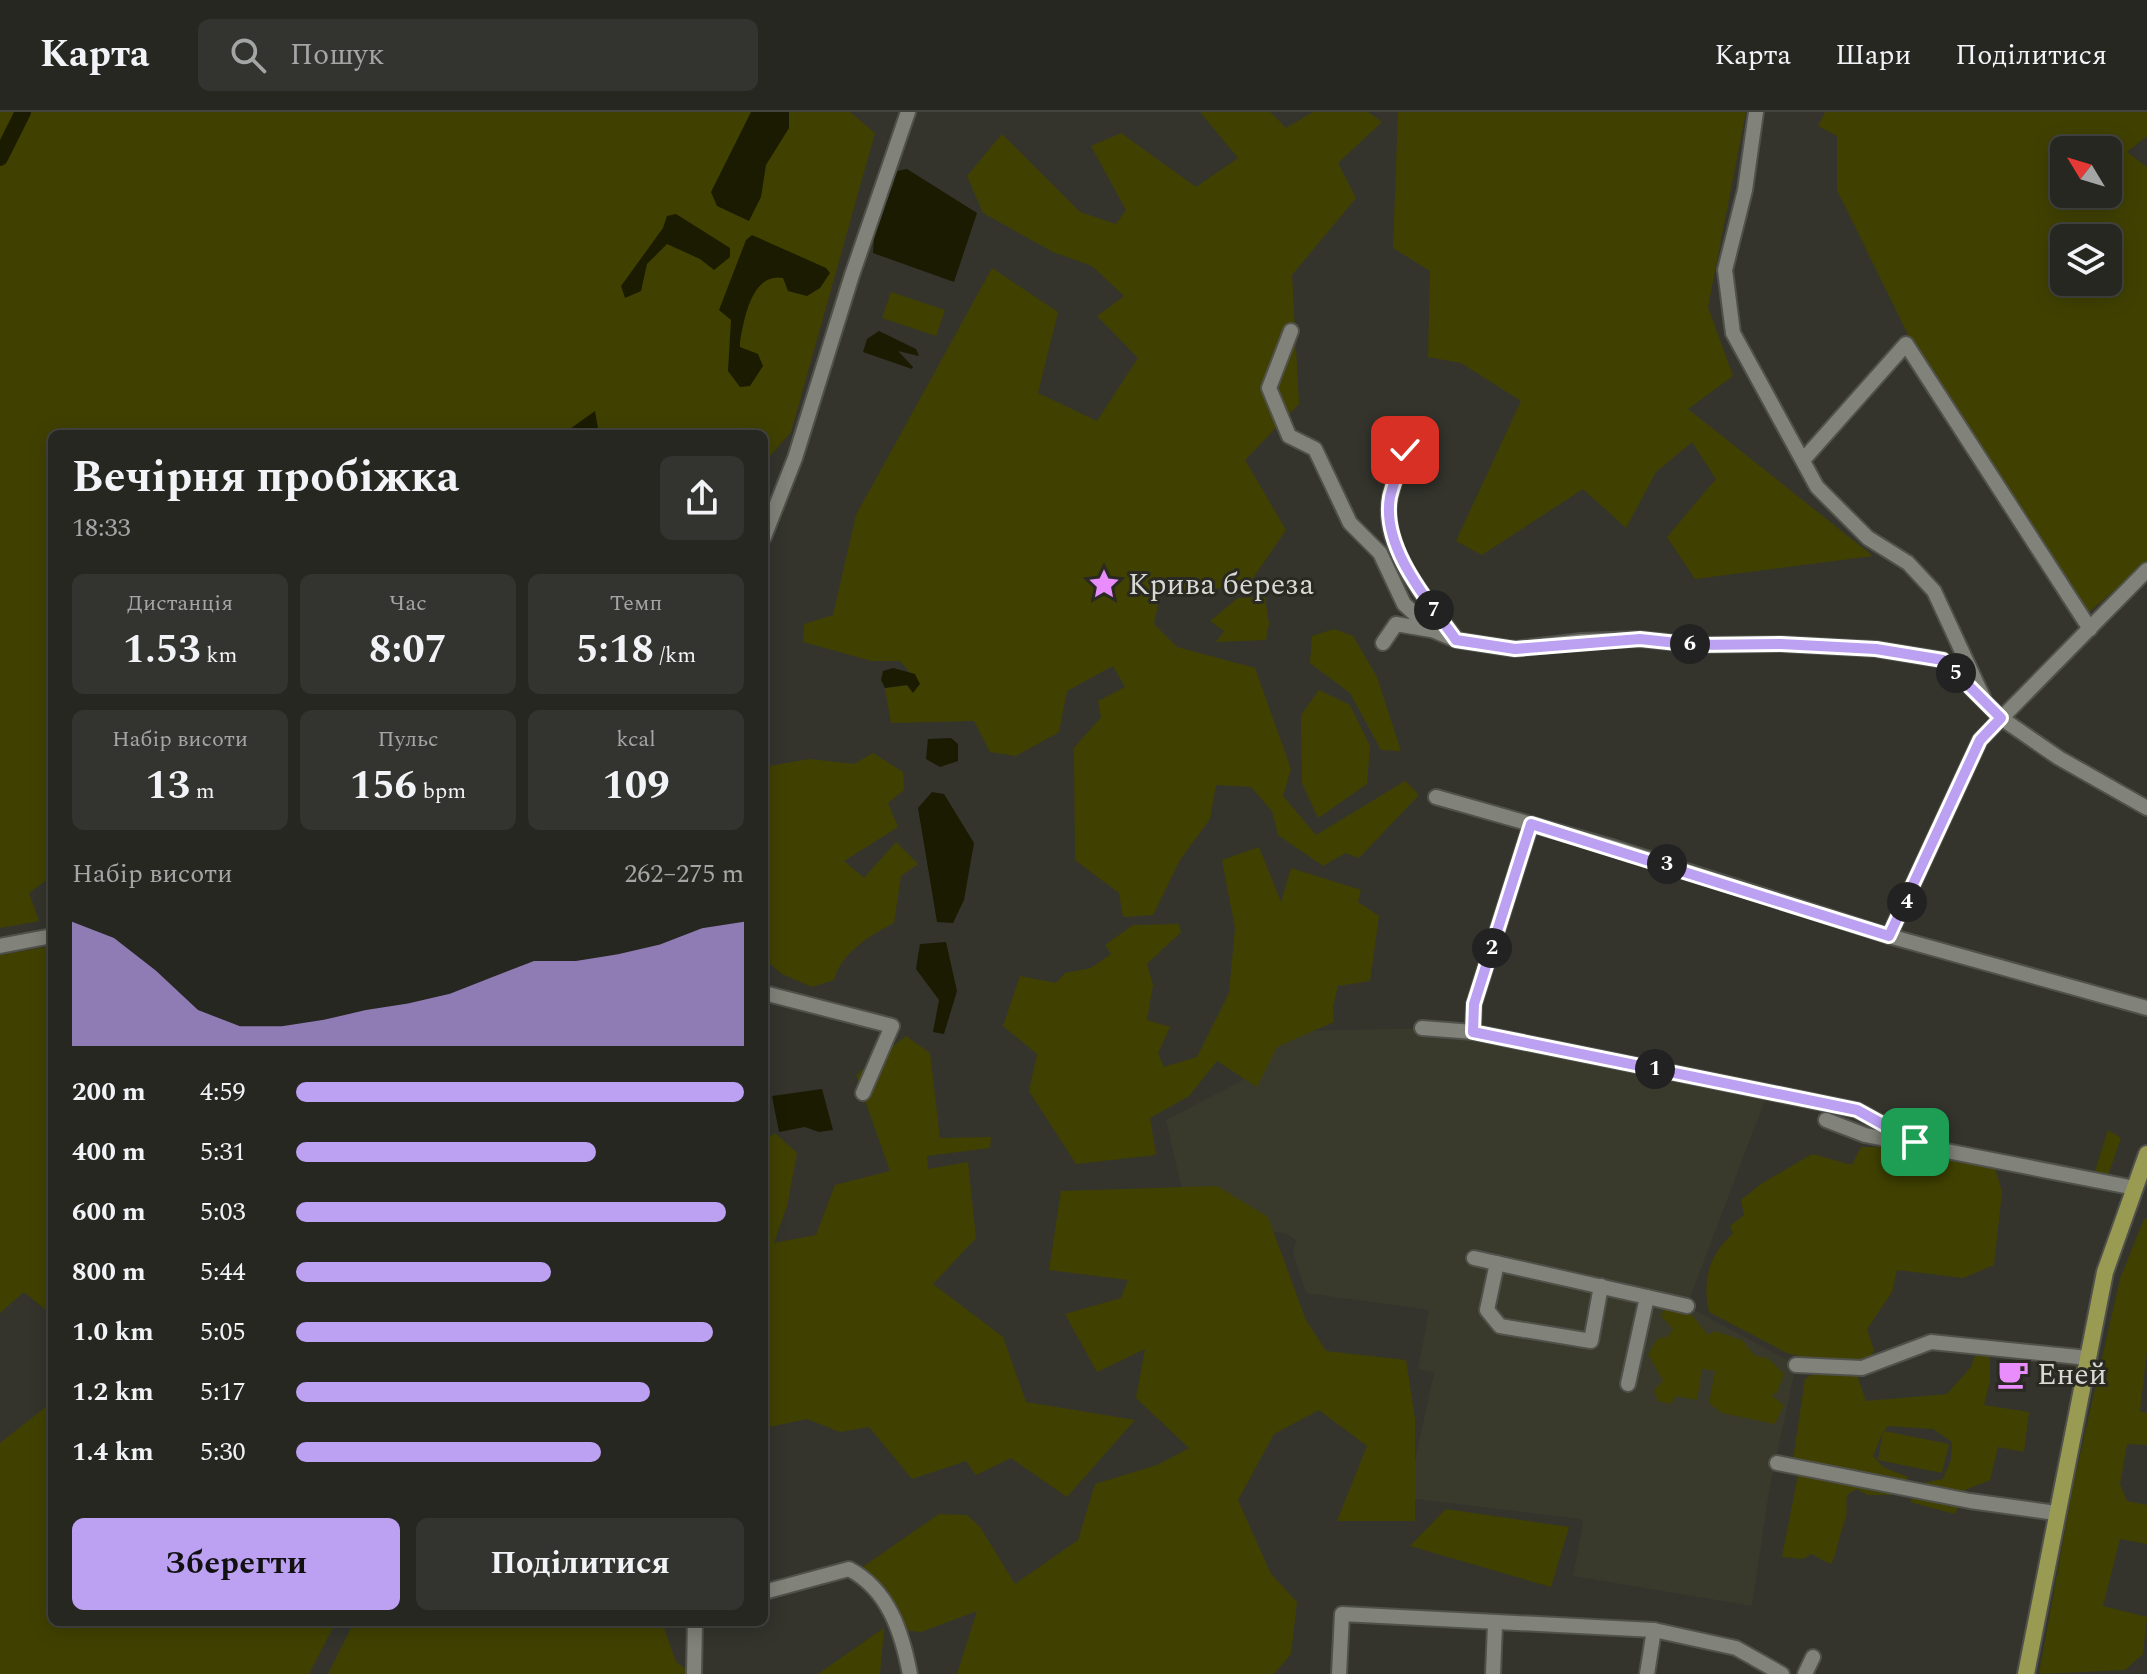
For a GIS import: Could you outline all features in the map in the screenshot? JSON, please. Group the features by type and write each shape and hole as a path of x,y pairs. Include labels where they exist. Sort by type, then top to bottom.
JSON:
{"main road":[{"path":"2026,1674 2105,1272 2147,1154"}],"street":[{"path":"768,527 795,458 852,275 908,112"},
{"path":"1756,112 1745,190 1725,270 1733,333 1817,487 1868,538 1908,563 1934,591 1984,701"},
{"path":"1291,331 1269,388 1289,436 1315,449 1350,523 1380,553 1404,604 1432,630"},
{"path":"1804,459 1906,344 2090,629"},
{"path":"1405,450 1390,499 1391,525 1405,564 1456,640"},
{"path":"1889,936 1980,740 2147,570"},
{"path":"1383,643 1388,632 1401,623 1432,630 1456,640 1515,649 1640,639 1696,645 1781,644 1876,649 1943,660 2001,718 2059,758 2147,808"},
{"path":"1943,660 1960,645"},
{"path":"1436,797 1889,936 2147,1008"},
{"path":"1473,1032 1474,1004 1531,824"},
{"path":"0,946 48,937"},
{"path":"768,994 892,1026 863,1093"},
{"path":"1422,1028 1473,1032 1857,1110 1915,1142"},
{"path":"1826,1120 1865,1135 1915,1142 2135,1188"},
{"path":"1474,1258 1687,1306"},
{"path":"1497,1263 1487,1310 1500,1326 1591,1341 1601,1286"},
{"path":"1628,1384 1647,1297"},
{"path":"1796,1365 1862,1368 1931,1342 2088,1358"},
{"path":"1777,1463 1970,1501 2056,1513"},
{"path":"768,1591 849,1569 859,1574 879,1590 903,1639 910,1674"},
{"path":"1339,1674 1342,1614 1654,1630 1736,1648 1782,1674"},
{"path":"1493,1674 1495,1624"},
{"path":"694,1674 695,1626"},
{"path":"1647,1674 1654,1630"},
{"path":"1805,1674 1813,1657"}],"shaded area":[{"path":"0,112 850,112 875,133 791,432 768,458 768,430 48,430 48,879 29,893 39,921 0,928"},
{"path":"751,112 789,112 789,128 766,165 761,197 749,221 717,206 711,192"},
{"path":"1200,112 1270,112 1286,128 1313,112 1368,112 1382,122 1338,163 1356,198 1292,275 1299,404 1245,460 1286,530 1251,581 1201,592 1161,591 1154,624 1177,647 1255,668 1291,769 1283,796 1316,835 1405,781 1419,795 1359,858 1345,853 1323,866 1278,835 1272,811 1251,787 1216,785 1210,819 1180,860 1153,915 1123,917 1119,893 1075,860 1074,748 1101,717 1098,701 1125,687 1113,666 1067,691 1059,732 1016,756 990,752 974,721 891,723 885,688 920,684 900,661 872,661 803,642 804,624 833,615 856,515 992,268 1058,312 1038,393 1097,421 1138,358 1097,316 1124,296 1092,266 1053,252 983,213 967,176 1002,134 1080,212 1116,224 1126,210 1091,146 1121,133 1196,187 1238,158"},
{"path":"1398,112 1746,112 1708,307 1733,376 1688,409 1873,556 1695,579 1667,537 1716,479 1692,442 1656,472 1626,528 1583,489 1482,555 1456,541 1521,401 1461,363 1428,357 1430,271 1393,248"},
{"path":"1825,112 2147,112 2147,136 2127,152 2147,167 2147,562 2088,613 1915,349 1837,190 1837,136 1818,126"},
{"path":"907,169 977,213 954,282 873,253 874,238 897,171"},
{"path":"676,214 730,248 730,257 714,270 700,259 667,244 647,264 641,291 625,298 621,286 663,228 667,216"},
{"path":"752,235 826,268 830,273 820,288 807,296 788,291 783,278 772,278 757,290 747,310 740,347 758,354 763,366 750,386 740,387 728,371 731,320 719,310 746,240"},
{"path":"891,292 945,310 936,336 882,318"},
{"path":"879,331 916,349 919,356 898,351 912,369 863,352 867,339"},
{"path":"595,411 598,430 569,430"},
{"path":"1265,597 1269,624 1266,640 1216,642 1224,631 1210,621 1238,598"},
{"path":"1334,629 1353,636 1377,677 1401,751 1381,750 1350,693 1310,663 1312,636"},
{"path":"893,668 915,674 920,684 913,693 907,685 885,688 881,680 883,671"},
{"path":"1319,690 1350,705 1370,746 1367,784 1318,818 1302,783 1301,715"},
{"path":"951,738 958,744 958,761 940,767 926,759 928,739"},
{"path":"873,753 903,772 904,790 888,803 898,827 844,861 864,878 896,842 918,864 901,876 894,923 866,939 850,953 834,980 812,987 782,974 768,962 768,766 809,759 854,764"},
{"path":"932,792 944,794 974,843 964,900 953,923 937,922 918,808"},
{"path":"1259,847 1281,902 1291,868 1361,890 1358,902 1379,916 1370,981 1338,986 1333,1007 1334,1022 1277,1047 1257,1087 1217,1061 1189,1096 1150,1118 1156,1155 1076,1164 1029,1091 1037,1054 1003,1026 1020,976 1056,983 1065,973 1091,968 1111,954 1105,945 1133,925 1179,924 1181,932 1147,964 1153,985 1147,1020 1170,1027 1158,1053 1164,1067 1197,1057 1229,993 1235,928 1222,860"},
{"path":"946,942 957,991 944,1034 933,1032 939,1000 916,969 920,944"},
{"path":"48,947 48,1312 24,1292 0,1313 0,955"},
{"path":"1422,1028 1768,1092 1687,1306 1796,1365 1769,1492 1752,1606 1573,1576 1583,1523 1580,1519 1407,1498 1434,1372 1418,1369 1429,1310 1306,1293 1293,1252 1296,1240 1287,1234 1188,1215 1166,1120 1243,1080 1273,1032"},
{"path":"906,1036 930,1053 940,1138 991,1137 990,1148 927,1156 928,1169 968,1162 976,1238 933,1284 1003,1337 1026,1402 1135,1420 1067,1497 1011,1458 976,1475 966,1461 912,1479 869,1427 840,1432 807,1419 768,1427 768,1138 775,1133 797,1153 787,1206 774,1243 816,1235 835,1185 890,1171 856,1075"},
{"path":"822,1089 833,1130 819,1132 805,1127 779,1132 772,1096"},
{"path":"2108,1130 2121,1138 2108,1175 2095,1171"},
{"path":"1861,1147 1887,1147 1995,1167 2002,1192 1994,1265 1963,1278 1897,1270 1892,1292 1867,1329 1874,1351 1858,1378 1866,1401 1947,1394 1971,1367 1976,1353 1990,1355 1990,1381 1984,1405 2029,1412 2024,1452 1998,1447 1990,1480 1965,1490 1955,1514 1910,1502 1923,1483 1943,1479 1951,1460 1952,1442 1933,1429 1888,1426 1884,1431 1949,1444 1942,1473 1878,1460 1883,1431 1873,1456 1883,1467 1908,1477 1899,1495 1867,1495 1857,1489 1848,1494 1846,1517 1831,1564 1811,1554 1803,1559 1782,1557 1798,1475 1793,1460 1805,1379 1817,1371 1815,1360 1787,1353 1709,1312 1706,1290 1713,1260 1733,1234 1730,1226 1744,1215 1741,1200 1761,1184 1812,1154 1852,1165"},
{"path":"1217,1186 1268,1217 1306,1320 1326,1351 1406,1360 1415,1419 1415,1521 1337,1521 1367,1446 1319,1410 1274,1434 1238,1500 1271,1574 1297,1602 1291,1654 1274,1674 957,1674 977,1611 921,1632 903,1630 886,1588 861,1568 939,1514 967,1515 980,1527 1015,1584 1078,1540 1095,1484 1157,1465 1189,1448 1136,1398 1145,1349 1097,1372 1065,1314 1121,1298 1128,1280 1049,1270 1061,1191"},
{"path":"2144,1219 2147,1219 2147,1351 2140,1411 2147,1413 2147,1445 2127,1444 2120,1484 2127,1501 2147,1505 2147,1544 2120,1539 2103,1606 2147,1617 2143,1654 2125,1670 2039,1674 2073,1486 2120,1279"},
{"path":"1666,1303 1682,1314 1692,1315 1708,1335 1715,1331 1742,1340 1754,1355 1769,1359 1784,1374 1777,1393 1771,1395 1784,1405 1775,1424 1722,1413 1709,1403 1715,1371 1702,1369 1697,1400 1676,1396 1671,1404 1658,1401 1654,1390 1663,1381 1648,1354 1658,1338 1667,1337 1673,1329 1661,1316"},
{"path":"48,1405 48,1626 334,1626 309,1674 0,1674 0,1443"},
{"path":"1446,1509 1569,1527 1551,1587 1410,1546"},
{"path":"352,1626 663,1626 676,1662 693,1674 328,1674"},
{"path":"884,1628 880,1674 818,1674"}],"waterway":[{"path":"0,158 23,112"}],"place":[{"name":"Крива береза","path":"1104,584"},
{"name":"Еней","path":"2013,1374"}],"route":[{"path":"1405,450 1390,499 1391,525 1405,564 1456,640 1515,649 1581,641 1640,639 1696,645 1781,644 1876,649 1943,660 2001,718 1980,740 1921,873 1889,936 1531,824 1474,1004 1473,1032 1857,1110 1915,1142"}]}
